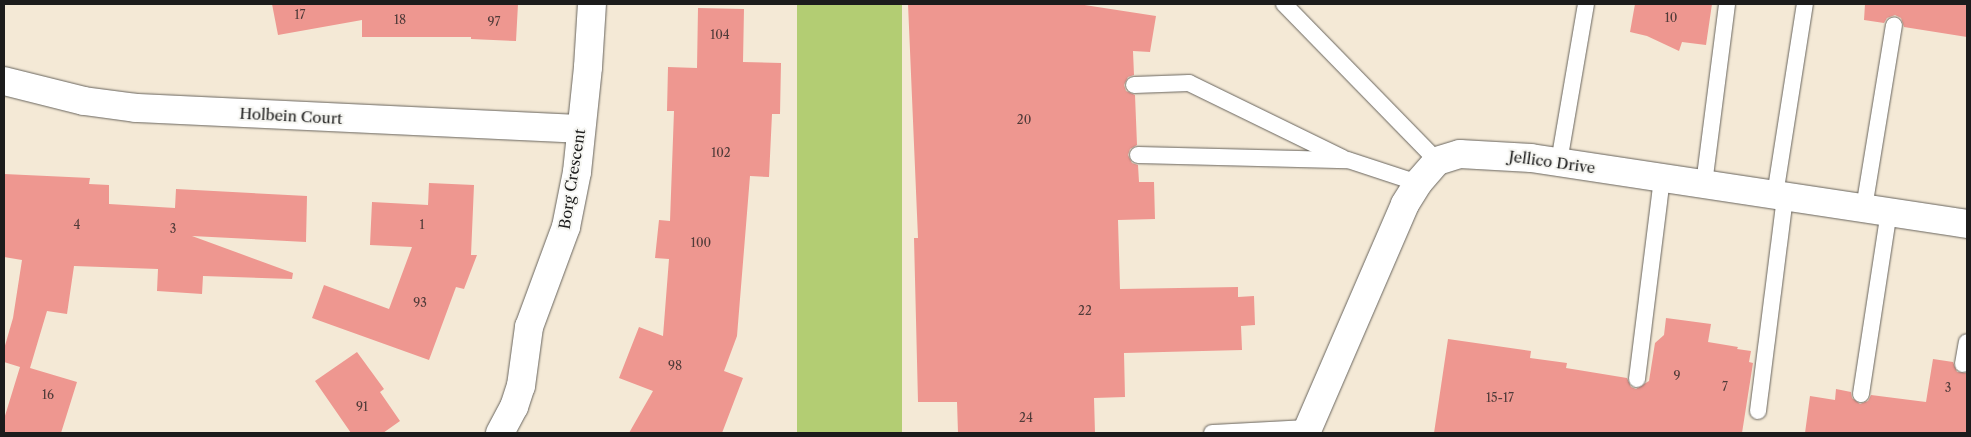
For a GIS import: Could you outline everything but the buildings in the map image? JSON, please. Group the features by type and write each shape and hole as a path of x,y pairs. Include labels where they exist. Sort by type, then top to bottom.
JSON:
{"street":[{"name":"Borg Crescent","path":"500,433 514,407 521,386 529,327 566,227 576,172 592,4"},
{"name":"Holbein Court","path":"4,81 84,100 136,108 581,129"},
{"name":"Jellico Drive","path":"1437,161 1460,154 1486,154 1559,162 1967,224"},
{"path":"1307,430 1405,204 1418,183 1437,161"}],"lane":[{"path":"1284,4 1437,161"},
{"path":"1559,162 1586,4"},
{"path":"1704,184 1727,4"},
{"path":"1758,411 1780,196 1805,4"},
{"path":"1861,394 1894,25"},
{"path":"1134,85 1188,83 1348,160 1418,183"},
{"path":"1138,155 1348,160"},
{"path":"1637,379 1662,178"},
{"path":"1964,364 1967,342"},
{"path":"1212,433 1307,430"}],"green space":[{"path":"797,4 902,4 902,433 797,433"}]}
